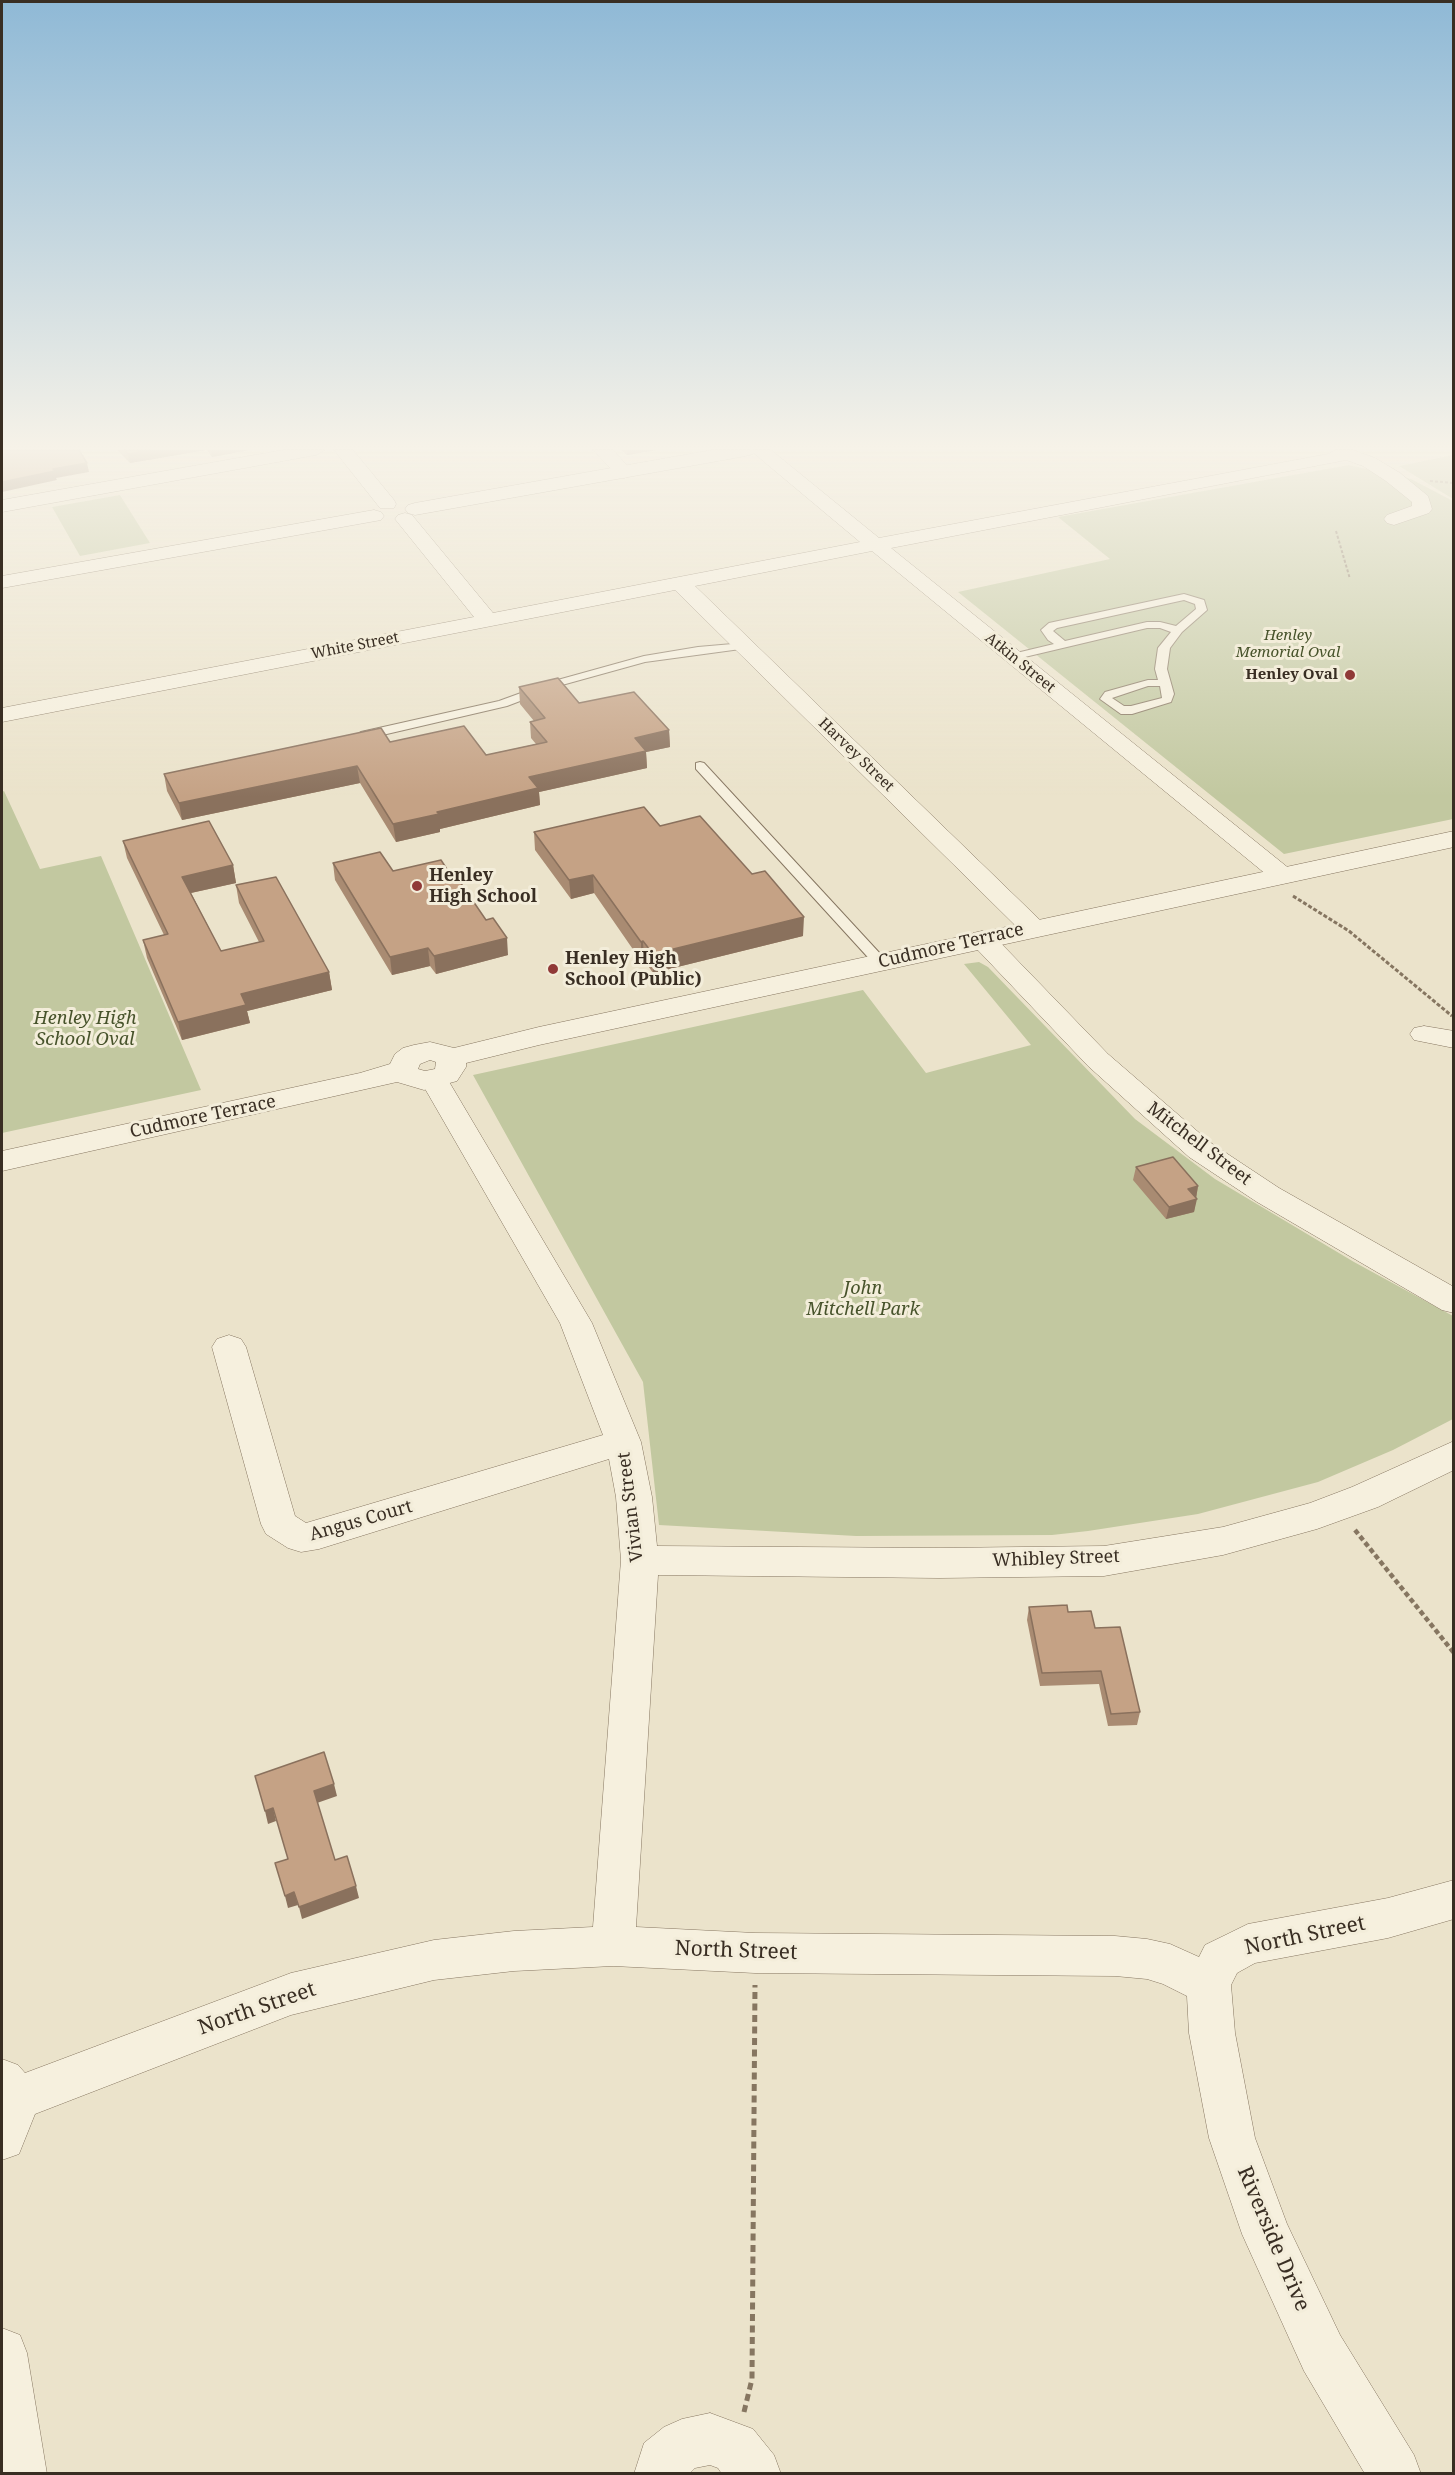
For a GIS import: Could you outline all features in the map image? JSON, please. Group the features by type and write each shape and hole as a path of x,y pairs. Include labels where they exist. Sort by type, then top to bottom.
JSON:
{"street":[{"path":"2,582 89,566"},
{"path":"448,566 488,620"},
{"name":"White Street","path":"2,715 769,566"},
{"name":"Atkin Street","path":"899,566 1282,875"},
{"name":"Harvey Street","path":"680,583 1033,928"},
{"name":"Cudmore Terrace","path":"2,1161 429,1069 539,1036 1454,839"},
{"name":"Mitchell Street","path":"982,939 1098,1060 1200,1150 1268,1195 1454,1302"},
{"path":"1424,1034 1454,1040"},
{"name":"Vivian Street","path":"429,1069 576,1323 623,1442 634,1497 640,1560 613,1946"},
{"name":"Angus Court","path":"229,1347 279,1524 300,1538 319,1535 623,1442"},
{"name":"Whibley Street","path":"640,1560 939,1563 1104,1561 1223,1541 1317,1515 1365,1497 1454,1454"},
{"name":"North Street","path":"5,2106 291,1994 434,1960 514,1951 613,1946 755,1953 1115,1956 1147,1959 1170,1965 1209,1983 1221,1959 1248,1944 1388,1918 1454,1899"},
{"name":"Riverside Drive","path":"1209,1983 1212,2033 1232,2138 1266,2234 1322,2353 1395,2474"},
{"path":"2,2353 21,2474"},
{"path":"660,2474 663,2462 682,2445 710,2439 745,2460"}],"lane":[{"path":"1062,645 1052,638 1047,630 1053,625 1184,597 1200,602 1202,610 1178,630 1164,648 1161,669 1165,683 1167,700 1155,705 1121,710 1106,699 1109,694 1148,683 1165,683"},
{"path":"1012,657 1147,624 1178,630"},
{"path":"345,739 503,704 558,683 644,659 698,650 744,646"},
{"path":"700,766 880,962"}],"path":[{"path":"1346,566 1350,579"},
{"path":"1282,875 1288,893 1349,931 1454,1018"},
{"path":"1354,1529 1454,1653"},
{"path":"745,2460 752,2379 755,1953"}],"green space":[{"name":"Henley Memorial Oval","path":"1080,566 1453,566 1453,819 1284,854 958,592"},
{"name":"Henley High School Oval","path":"4,791 40,869 101,856 201,1090 2,1133 2,792"},
{"name":"John Mitchell Park","path":"979,962 988,967 1135,1119 1215,1179 1354,1262 1453,1316 1453,1419 1393,1450 1318,1482 1198,1514 1088,1531 1052,1535 856,1536 659,1525 643,1382 473,1075 863,990 926,1073 1031,1045 964,964"}],"building":[{"path":"558,678 579,703 634,692 669,730 635,738 646,751 529,777 538,788 393,824 357,766 179,803 164,774 381,728 390,742 464,726 486,755 547,742 530,722 545,718 519,687"},
{"path":"644,807 660,826 700,816 752,874 765,871 804,917 653,954 643,941 641,942 593,875 569,880 534,832"},
{"path":"209,821 233,865 182,877 221,951 264,941 236,885 276,877 329,972 241,994 246,1005 178,1022 143,940 168,934 123,841"},
{"path":"380,852 393,871 441,860 456,883 460,882 486,920 493,918 507,938 434,956 428,948 390,957 333,863"},
{"path":"1173,1157 1198,1186 1188,1189 1197,1199 1169,1207 1136,1167"},
{"path":"1067,1605 1068,1612 1091,1611 1095,1628 1120,1627 1140,1712 1111,1714 1101,1671 1042,1673 1029,1607"},
{"path":"324,1752 334,1784 314,1791 335,1860 347,1856 356,1886 299,1907 294,1892 285,1896 275,1863 288,1859 273,1808 265,1811 255,1776"}],"place":[{"name":"Henley Oval","path":"1350,675"},
{"name":"Henley High School","path":"417,886"},
{"name":"Henley High School (Public)","path":"553,969"}]}
